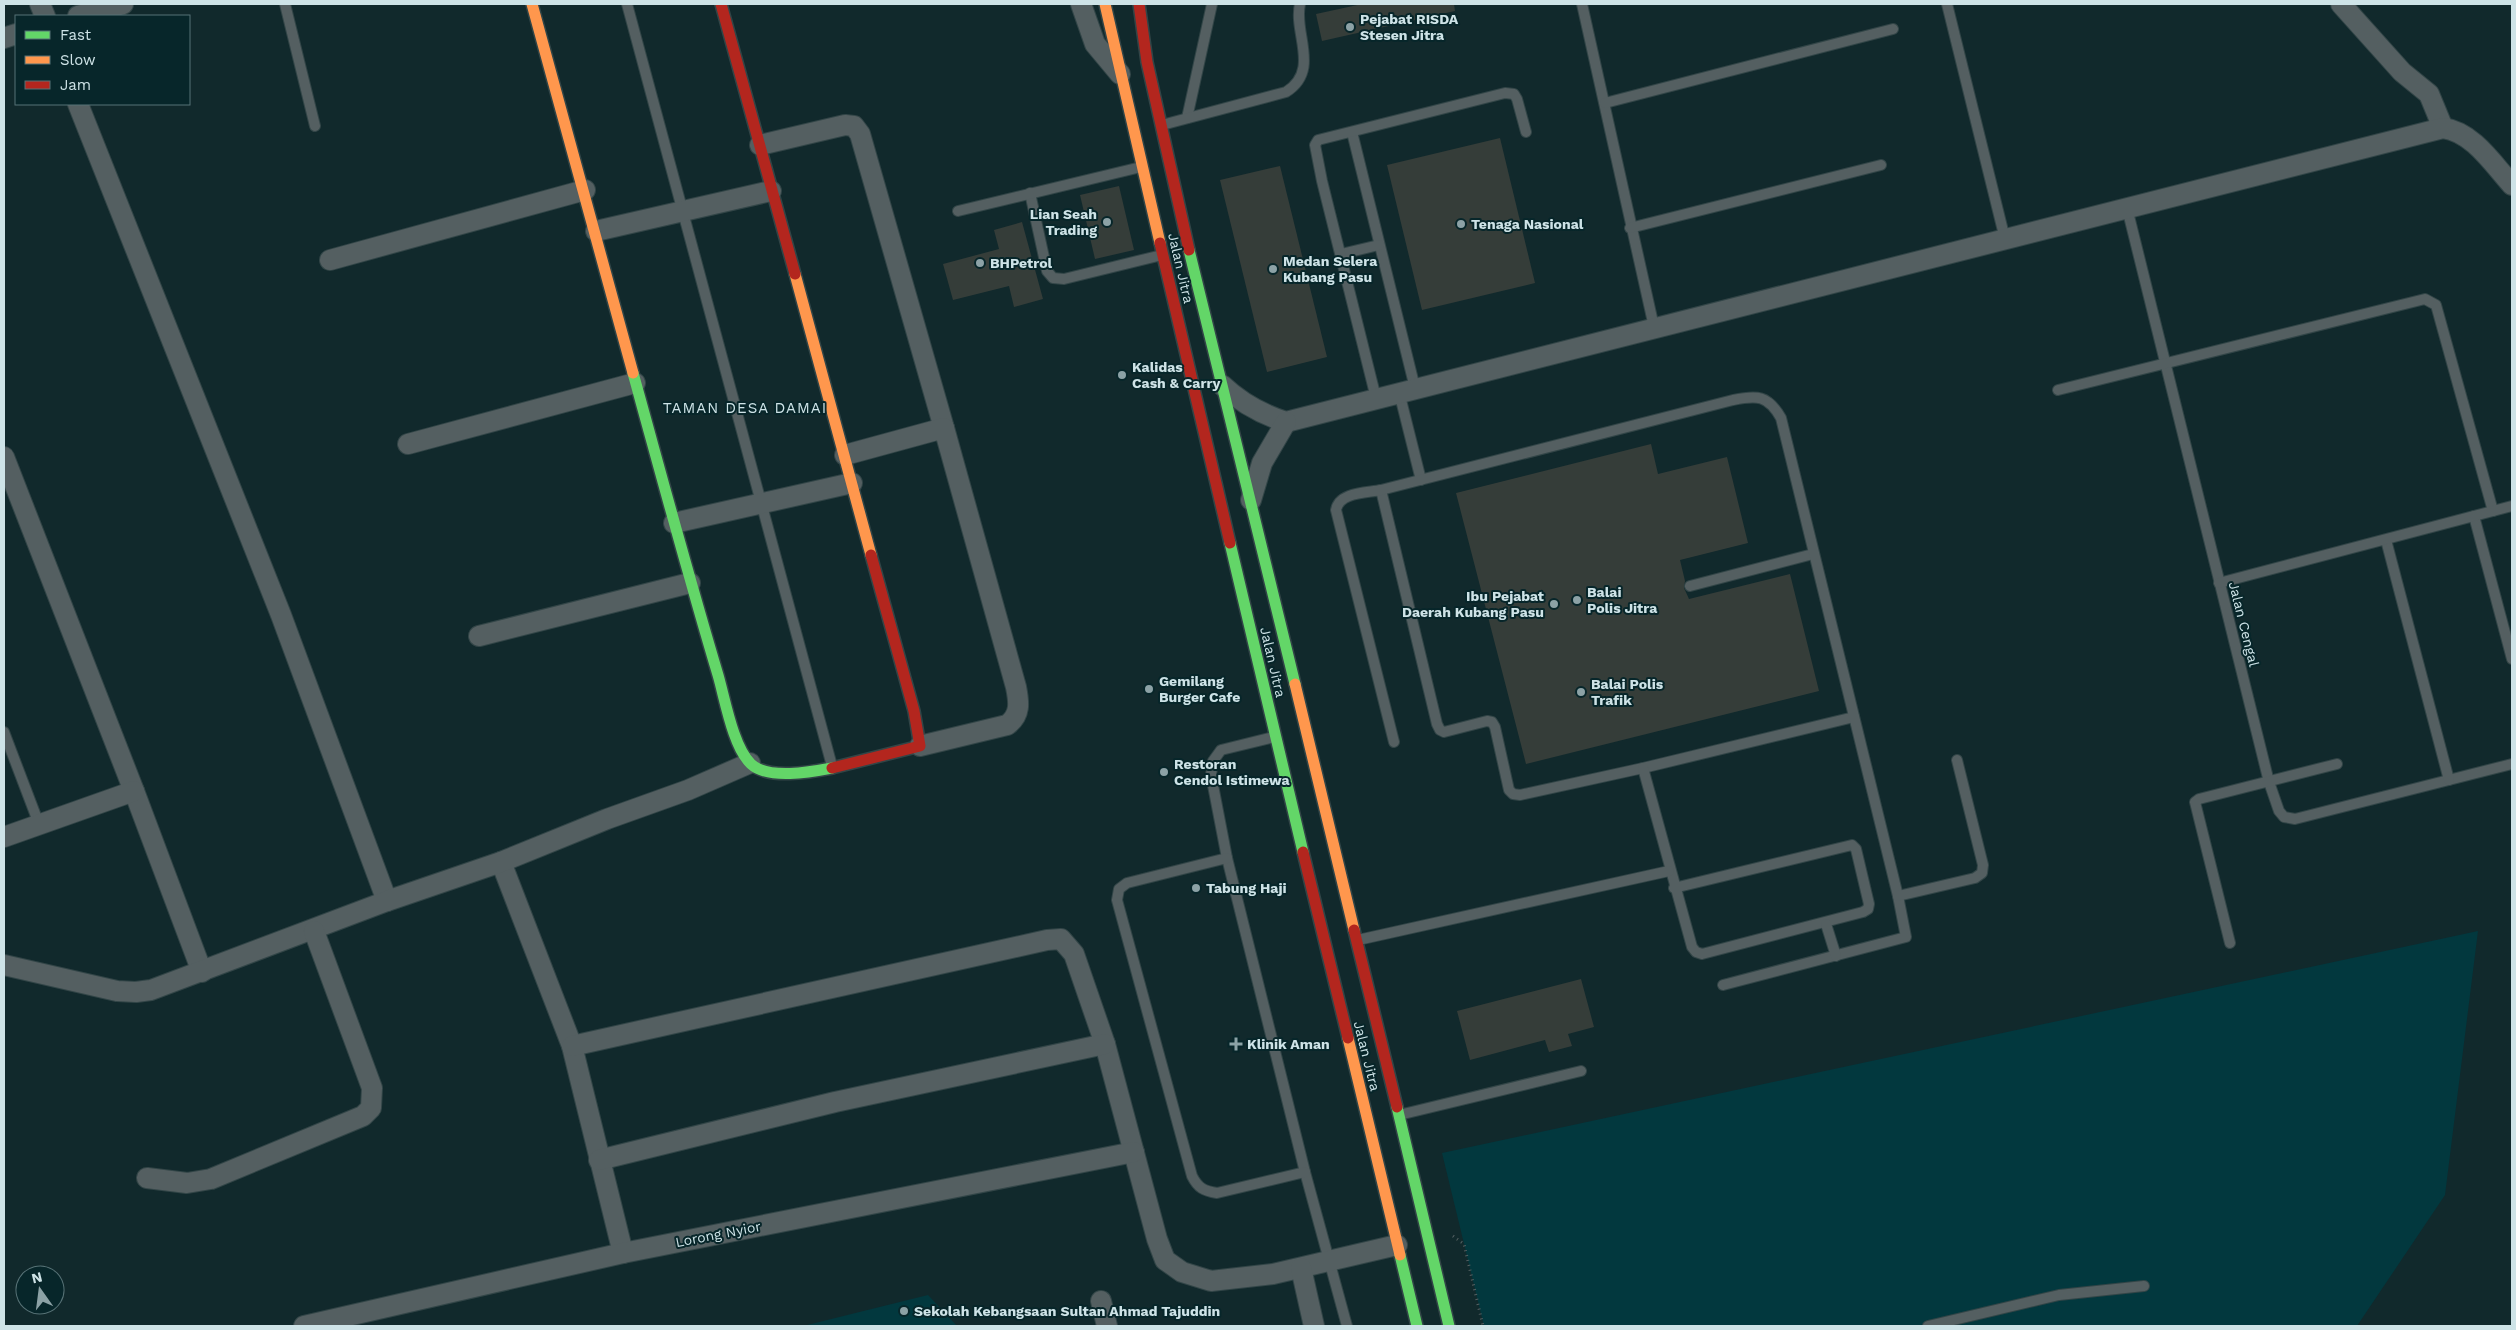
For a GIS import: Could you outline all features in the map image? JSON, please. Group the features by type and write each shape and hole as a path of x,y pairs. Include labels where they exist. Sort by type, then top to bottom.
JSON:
{"main road":[{"path":"532,4 585,190 635,383 690,583 738,741 750,763 766,770 786,772 833,768 920,746 914,710 721,4"},
{"name":"Jalan Jitra","path":"1105,4 1275,737 1417,1326"},
{"name":"Jalan Jitra","path":"1139,4 1147,62 1161,125 1449,1326"}],"street":[{"path":"82,15 123,4"},
{"path":"1081,4 1096,44 1121,75"},
{"path":"2341,4 2402,72 2429,94 2443,128"},
{"path":"78,105 281,615 387,901"},
{"path":"760,146 845,125 854,126 860,134 1016,687 1019,708 1012,721 1007,724 920,746"},
{"path":"1222,385 1247,406 1263,415 1286,422 2443,128 2457,130 2469,139 2512,185"},
{"path":"330,260 585,190"},
{"path":"596,231 771,191"},
{"path":"408,444 635,383"},
{"path":"1251,502 1262,463 1286,422"},
{"path":"845,455 944,428"},
{"path":"5,464 134,791 202,972"},
{"path":"674,523 852,484"},
{"path":"480,636 690,583"},
{"path":"4,965 117,991 136,992 167,986 387,901 501,862 607,819 688,790 750,763"},
{"path":"4,837 134,791"},
{"path":"501,862 572,1046 623,1253"},
{"path":"147,1178 187,1183 211,1179 363,1116 371,1108 373,1099 372,1088 314,930"},
{"path":"572,1046 1038,942 1061,939 1074,954 1105,1044 1157,1239 1165,1260 1182,1272 1211,1281 1301,1268 1397,1245"},
{"path":"599,1160 835,1102 1105,1044"},
{"name":"Lorong Nyior","path":"304,1326 623,1253 1134,1152"},
{"path":"1301,1268 1314,1326"},
{"path":"1102,1301 1107,1326"}],"lane":[{"path":"285,4 315,126"},
{"path":"627,4 833,768"},
{"path":"1187,118 1212,4"},
{"path":"1161,125 1286,92 1293,88 1306,58 1300,4"},
{"path":"1582,4 1605,103 1630,228 1654,327"},
{"path":"1947,4 2005,239"},
{"path":"1605,103 1893,29"},
{"path":"1376,398 1315,145 1318,140 1506,93 1514,94 1518,99 1526,132"},
{"path":"1352,132 1379,245 1407,390 1421,480"},
{"path":"1630,228 1881,165"},
{"path":"958,211 1142,166"},
{"path":"1030,193 1047,271 1053,278 1064,279 1162,254"},
{"name":"Jalan Cengal","path":"2127,208 2270,782 2279,811 2284,817 2296,819 2512,764"},
{"path":"1341,254 1379,245"},
{"path":"2058,390 2425,299 2436,305 2493,511"},
{"path":"1394,742 1336,510 1337,503 1343,498 1421,480 1733,400 1748,397 1765,398 1774,406 1781,418 1898,896 1906,937 1723,985"},
{"path":"1381,490 1440,730 1444,732 1487,721 1492,722 1495,727 1509,790 1513,794 1520,795 1643,768 1854,716"},
{"path":"2220,583 2512,506"},
{"path":"2474,516 2512,659"},
{"path":"2386,540 2448,780"},
{"path":"1690,586 1813,554"},
{"path":"4,732 39,824"},
{"path":"1275,737 1221,750 1213,761 1211,775 1227,858 1305,1172 1347,1326"},
{"path":"1898,896 1975,878 1982,873 1983,865 1957,760"},
{"path":"2230,943 2195,802 2199,799 2337,764"},
{"path":"1643,768 1669,871 1674,888 1692,947 1696,952 1702,954 1826,924 1868,909 1856,849 1852,845 1674,888"},
{"path":"1227,858 1127,883 1119,890 1117,900 1192,1176 1197,1186 1205,1191 1217,1193 1305,1172"},
{"path":"1357,940 1669,871"},
{"path":"1826,924 1836,956"},
{"path":"1398,1115 1581,1071"},
{"path":"1928,1326 2059,1295 2144,1286"}],"path":[{"path":"1450,1234 1464,1244 1483,1326"}],"shaded area":[{"path":"2478,931 2445,1195 2357,1326 1484,1326 1442,1153"},
{"name":"Sekolah Kebangsaan Sultan Ahmad Tajuddin","path":"928,1295 957,1326 803,1326"}],"building":[{"name":"Pejabat RISDA Stesen Jitra","path":"1362,4 1454,4 1455,11 1322,41 1316,14"},
{"name":"Tenaga Nasional","path":"1500,138 1535,283 1422,310 1387,165"},
{"name":"Medan Selera Kubang Pasu","path":"1280,166 1327,357 1267,372 1220,180"},
{"name":"Lian Seah Trading","path":"1119,186 1134,250 1095,259 1080,195"},
{"path":"1022,222 1043,299 1014,307 1009,286 953,300 943,264 999,249 994,230"},
{"name":"Ibu Pejabat Daerah Kubang Pasu","path":"1651,444 1658,474 1727,457 1748,543 1680,560 1685,581 1684,588 1689,599 1790,574 1819,691 1526,764 1456,493"},
{"path":"1581,979 1594,1027 1568,1034 1572,1046 1549,1052 1545,1040 1470,1060 1457,1011"}],"traffic: fast":[{"path":"1189,250 1295,684"},
{"path":"633,373 730,722 739,746 751,764 758,769 768,772 790,774 832,768"},
{"path":"1230,543 1303,852"},
{"path":"1397,1107 1449,1326"},
{"path":"1400,1255 1417,1326"}],"traffic: slow":[{"path":"532,4 633,373"},
{"path":"1105,4 1160,243"},
{"path":"795,274 871,555"},
{"path":"1295,684 1354,930"},
{"path":"1348,1038 1400,1255"}],"traffic: jam":[{"path":"721,4 795,274"},
{"path":"1139,4 1147,62 1189,250"},
{"path":"1160,243 1230,543"},
{"path":"832,768 920,746 914,711 871,555"},
{"path":"1303,852 1348,1038"},
{"path":"1354,930 1397,1107"}],"place":[{"name":"Pejabat RISDA Stesen Jitra","path":"1350,27"},
{"name":"Lian Seah Trading","path":"1107,222"},
{"name":"Tenaga Nasional","path":"1461,224"},
{"name":"BHPetrol","path":"980,263"},
{"name":"Medan Selera Kubang Pasu","path":"1273,269"},
{"name":"Kalidas Cash & Carry","path":"1122,375"},
{"name":"Balai Polis Jitra","path":"1577,600"},
{"name":"Ibu Pejabat Daerah Kubang Pasu","path":"1554,604"},
{"name":"Gemilang Burger Cafe","path":"1149,689"},
{"name":"Balai Polis Trafik","path":"1581,692"},
{"name":"Restoran Cendol Istimewa","path":"1164,772"},
{"name":"Tabung Haji","path":"1196,888"},
{"name":"Klinik Aman","path":"1236,1044"},
{"name":"Sekolah Kebangsaan Sultan Ahmad Tajuddin","path":"904,1311"}],"district":[{"name":"TAMAN DESA DAMAI","path":"745,408"}]}
